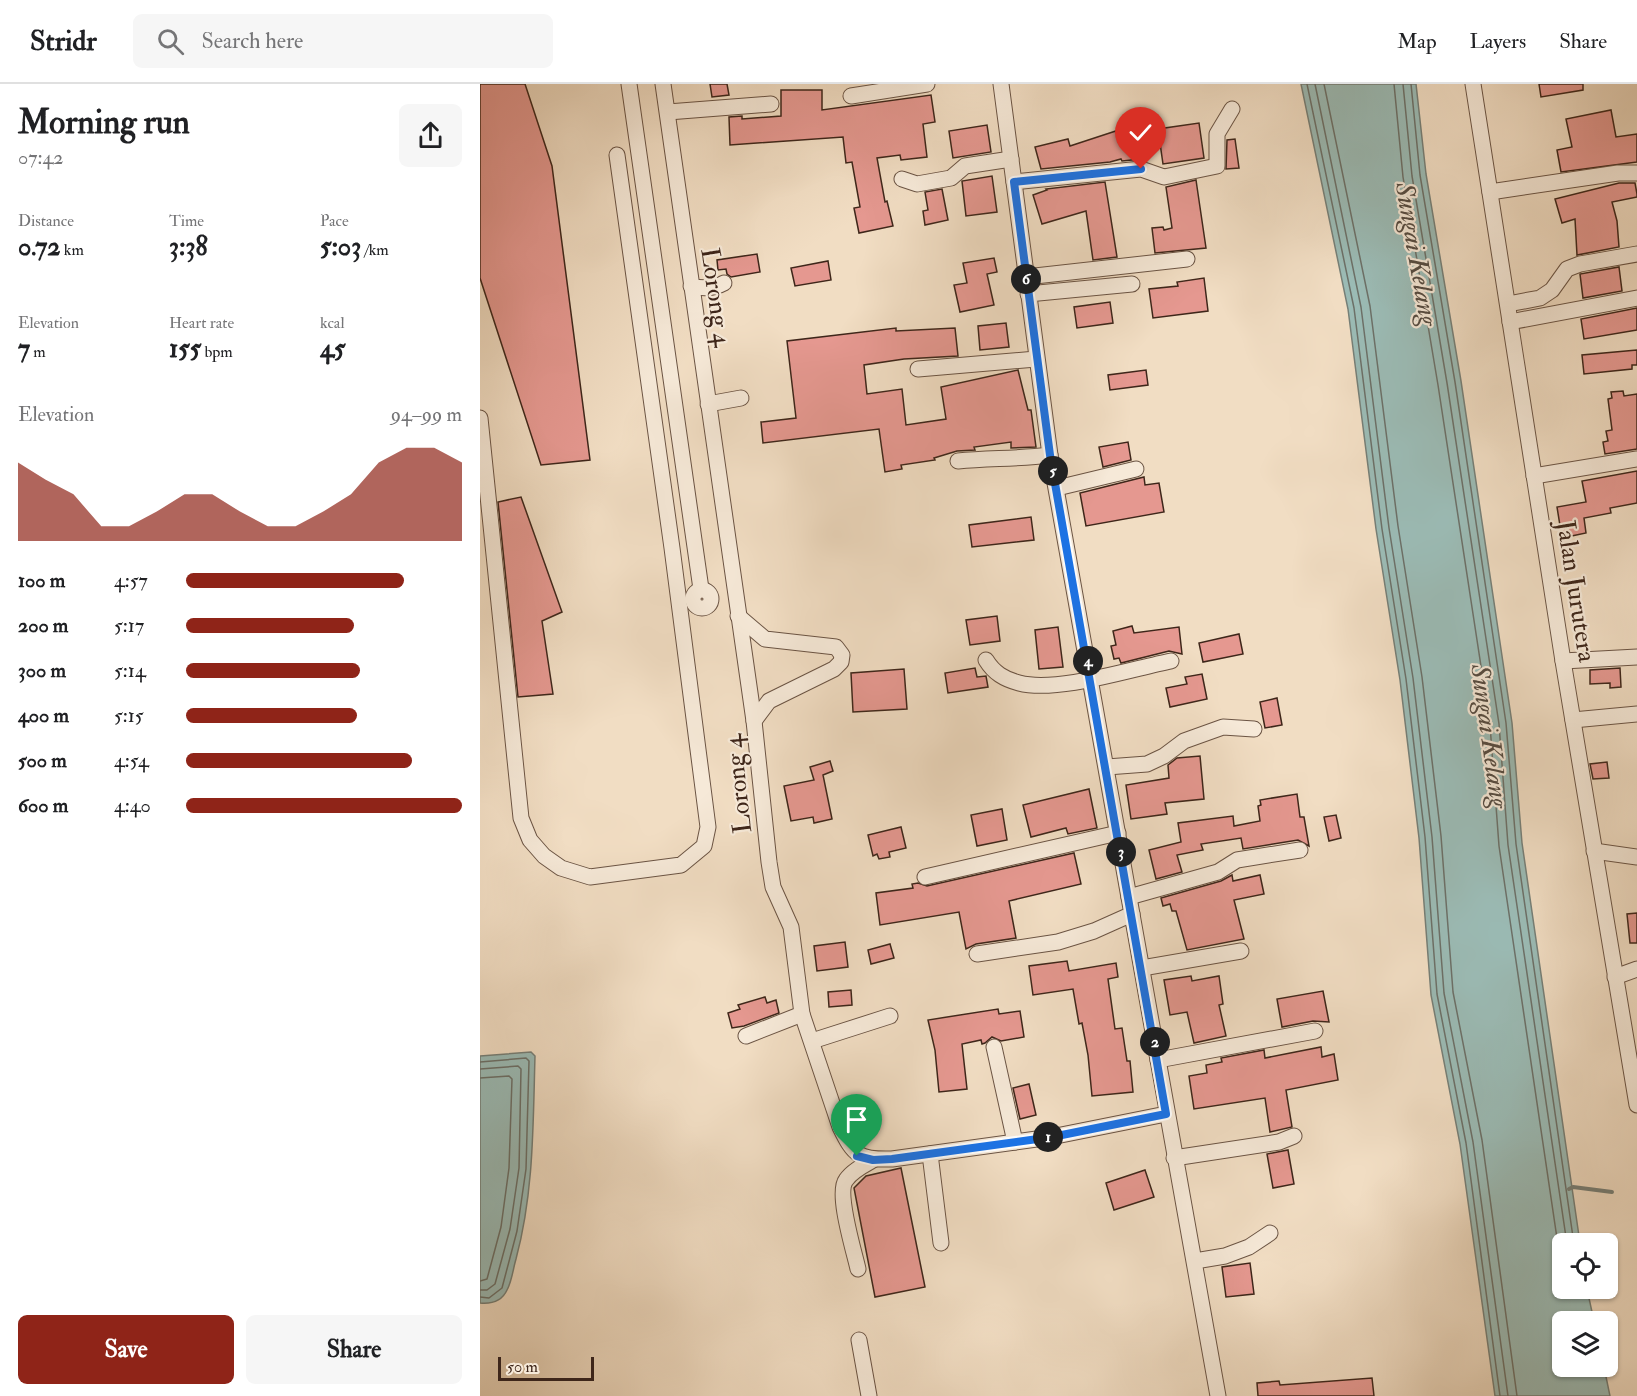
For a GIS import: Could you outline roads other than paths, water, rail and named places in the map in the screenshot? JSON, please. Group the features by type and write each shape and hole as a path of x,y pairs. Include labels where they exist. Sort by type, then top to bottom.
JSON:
{"street":[{"path":"629,84 701,589"},
{"name":"Lorong 4","path":"663,84 754,721 768,862 773,887 790,927 802,1014 840,1127 848,1145 857,1156 873,1160"},
{"path":"851,96 927,84"},
{"path":"1001,84 1050,455 1218,1396"},
{"name":"Jalan Jurutera","path":"1473,84 1594,851 1615,977 1631,1039 1637,1105"},
{"path":"668,112 771,104"},
{"path":"1014,182 1141,169 1164,177 1217,166 1217,135 1232,109"},
{"path":"480,418 521,818 530,840 544,856 561,868 590,877 681,865 704,846 708,827 617,155"},
{"path":"902,179 917,184 951,178 965,166 1011,159"},
{"path":"1490,192 1618,173 1637,173"},
{"path":"1508,304 1540,298 1552,290 1567,269 1580,264 1637,254"},
{"path":"1026,277 1187,259"},
{"path":"691,286 703,289 724,283"},
{"path":"1028,294 1132,284"},
{"path":"1510,322 1637,298"},
{"path":"918,369 1036,359"},
{"path":"708,404 741,398"},
{"path":"958,461 995,457 1010,460 1050,455"},
{"path":"1534,476 1637,459"},
{"path":"1057,488 1136,469"},
{"path":"738,616 765,639 828,645 836,647 842,655 841,662 834,669 769,701 754,721"},
{"path":"1563,661 1637,657"},
{"path":"986,660 996,673 1021,684 1054,685 1171,661"},
{"path":"1573,720 1637,714"},
{"path":"1107,767 1147,764 1164,756 1185,741 1223,728 1254,729"},
{"path":"925,877 1118,833"},
{"path":"1129,897 1218,872 1237,860 1300,850"},
{"path":"1594,851 1637,857"},
{"path":"977,954 1058,942 1094,931 1132,914"},
{"path":"1142,968 1241,951"},
{"path":"1615,977 1637,969"},
{"path":"746,1036 802,1014"},
{"path":"812,1041 890,1016"},
{"path":"1158,1060 1315,1031"},
{"path":"994,1047 1015,1142"},
{"path":"858,1269 843,1199 843,1186 856,1170 873,1160 1015,1142 1166,1114"},
{"path":"1174,1158 1279,1142 1294,1136"},
{"path":"930,1154 941,1243"},
{"path":"1195,1261 1225,1256 1249,1247 1270,1233"},
{"path":"859,1340 869,1396"}],"water":[{"name":"Sungai Kelang","path":"1301,84 1416,84 1426,174 1461,381 1512,723 1522,843 1579,1233 1552,1233 1552,1299 1589,1299 1592,1311 1552,1311 1552,1377 1606,1377 1610,1396 1495,1396 1460,1144 1431,995 1419,838 1400,680 1376,529 1348,309"},
{"path":"531,1052 535,1056 533,1132 522,1234 505,1294 496,1301 480,1303 480,1056"}],"waterway":[{"path":"1569,1189 1573,1187 1612,1192"}]}
